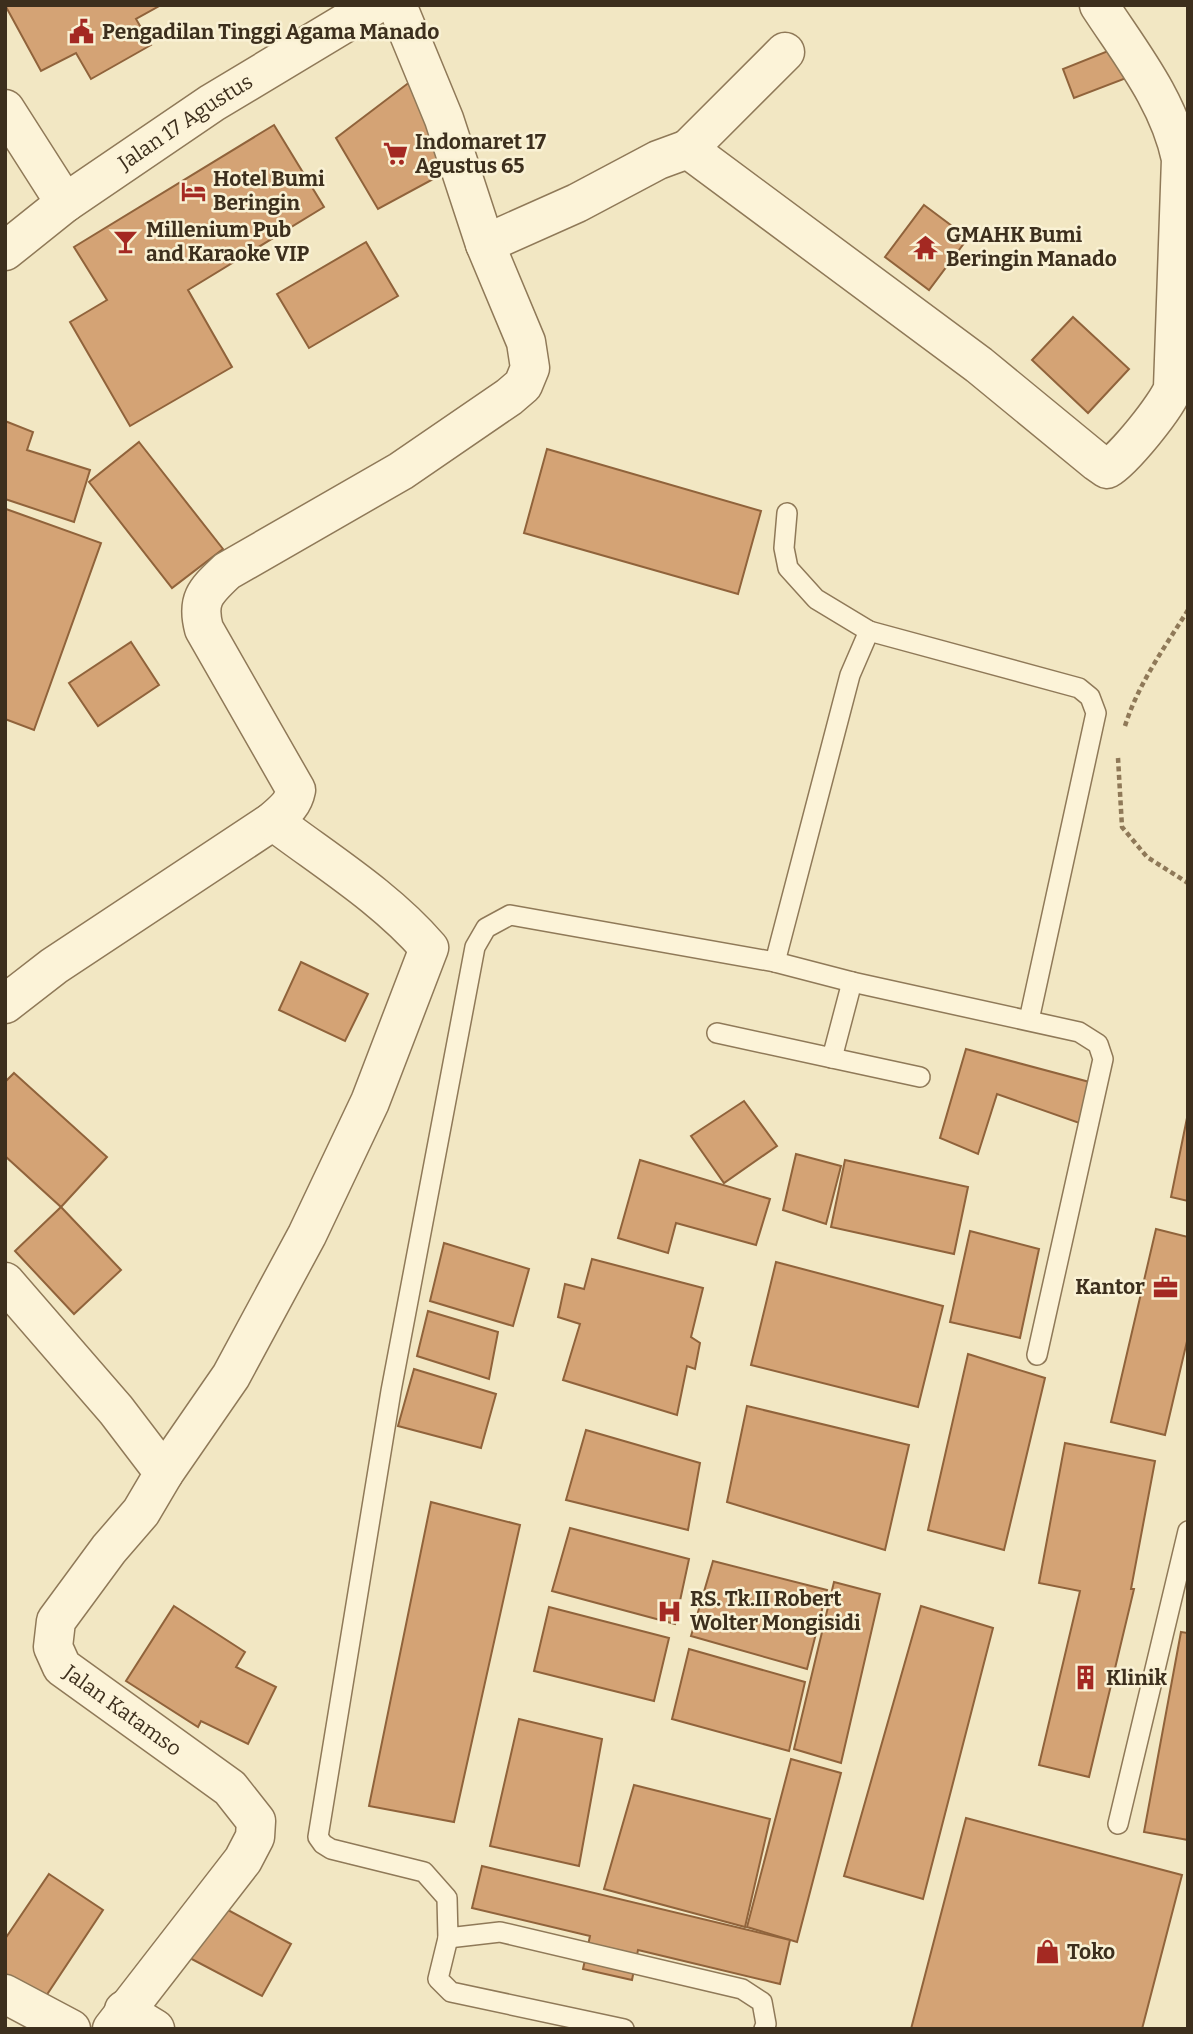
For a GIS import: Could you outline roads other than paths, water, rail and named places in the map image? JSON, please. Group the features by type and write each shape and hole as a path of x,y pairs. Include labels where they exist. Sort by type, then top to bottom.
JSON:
{"street":[{"name":"Jalan 17 Agustus","path":"5,251 65,204 212,103 375,5"},
{"path":"5,1004 54,966 274,821 290,807 296,790 204,629 199,611 210,588 227,572 401,471 509,397 523,385 530,368 526,342 485,244 444,120 397,5"},
{"path":"688,149 979,365 1107,468 1160,411 1173,388 1181,159 1166,112 1099,5"},
{"path":"485,244 577,203 658,160 688,149 785,52"},
{"path":"5,109 65,204"},
{"name":"Jalan Katamso","path":"130,2023 243,1860 255,1837 256,1821 230,1788 62,1667 53,1647 55,1621 109,1549 141,1512 164,1473 231,1376 307,1234 370,1102 429,948 394,913 274,821"},
{"path":"5,1282 116,1410 164,1473"},
{"path":"5,1994 71,2029"}],"lane":[{"path":"786,513 784,548 788,568 816,600 869,631 1079,688 1090,698 1096,713 1029,1020"},
{"path":"775,962 850,675 869,631"},
{"path":"624,2029 451,1992 438,1979 448,1938 447,1898 424,1872 331,1849 318,1837 391,1391 475,947 486,928 510,915 775,962 852,982 1079,1032 1097,1044 1103,1059 1037,1355"},
{"path":"832,1058 852,982"},
{"path":"717,1032 920,1077"},
{"path":"1118,1824 1187,1535"},
{"path":"448,1938 500,1932 742,1989 762,2002 766,2024 764,2029"}],"place":[{"name":"Pengadilan Tinggi Agama Manado","path":"82,32"},
{"name":"Indomaret 17 Agustus 65","path":"395,154"},
{"name":"Hotel Bumi Beringin","path":"193,191"},
{"name":"Millenium Pub and Karaoke VIP","path":"126,242"},
{"name":"GMAHK Bumi Beringin Manado","path":"926,247"},
{"name":"Kantor","path":"1165,1287"},
{"name":"RS. Tk.II Robert Wolter Mongisidi","path":"670,1611"},
{"name":"Klinik","path":"1086,1678"},
{"name":"Toko","path":"1047,1952"}]}
